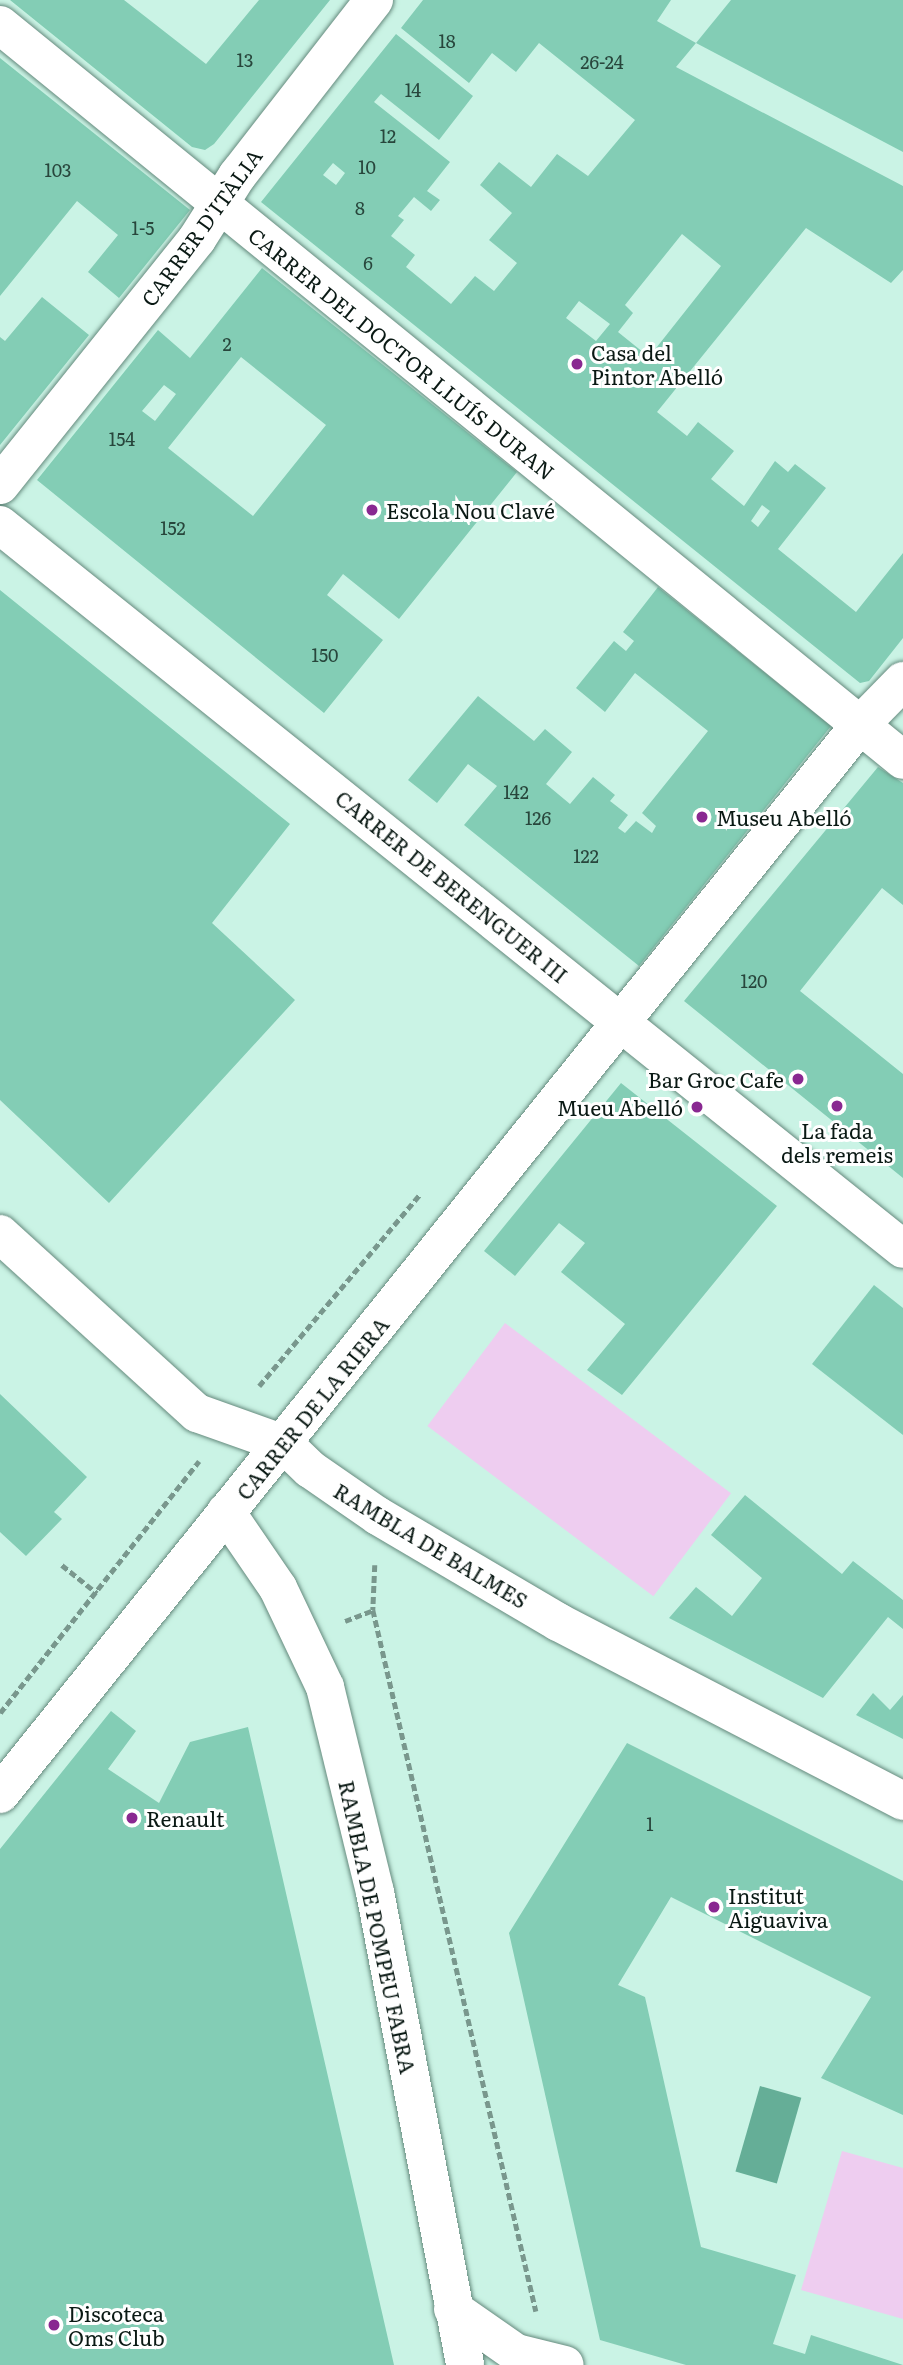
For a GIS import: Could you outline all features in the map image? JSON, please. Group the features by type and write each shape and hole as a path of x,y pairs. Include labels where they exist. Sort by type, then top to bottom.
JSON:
{"street":[{"name":"CARRER D'ITÀLIA","path":"0,485 197,239 219,203 374,0"},
{"name":"CARRER DEL DOCTOR LLUÍS DURAN","path":"0,26 903,760"},
{"name":"CARRER DE BERENGUER III","path":"0,525 624,1023 903,1250"},
{"name":"CARRER DE LA RIERA","path":"0,1794 624,1023 859,726 903,681"},
{"name":"RAMBLA DE BALMES","path":"0,1234 197,1413 284,1444 310,1469 378,1516 558,1622 903,1801"},
{"name":"RAMBLA DE POMPEU FABRA","path":"226,1512 278,1588 325,1688 375,1892 453,2309 466,2365"},
{"path":"453,2309 516,2353 556,2362"}],"path":[{"path":"0,1713 227,1425"},
{"path":"373,1610 556,2362"}],"shaded area":[{"path":"505,1323 731,1493 653,1596 427,1426"},
{"path":"760,2086 801,2098 777,2183 735,2172"},
{"path":"842,2151 903,2168 903,2319 801,2290"}],"building":[{"path":"10,0 124,0 206,64 259,0 330,0 214,144 205,150 192,147"},
{"path":"423,0 671,0 657,21 696,43 676,67 903,186 903,270 891,283 806,228 657,412 687,436 698,422 734,451 711,479 744,506 775,461 788,472 795,464 826,488 778,549 856,612 903,553 903,638 869,681 860,683 261,202 396,34 473,96 439,140 381,94 374,102 450,162 427,191 440,200 431,211 414,197 398,216 404,220 391,236 415,255 406,267 451,304 475,276 494,291 517,263 489,240 512,213 480,185 499,162 531,187 557,154 588,176 635,120 539,43 516,72 492,53 469,83 401,28","holes":["333,163 345,173 336,185 323,175","682,234 721,266 649,357 618,332 633,313 625,305","579,301 610,324 596,341 566,318","762,505 770,511 758,527 751,521"]},
{"path":"731,0 903,0 903,152 696,43"},
{"path":"0,58 190,210 119,298 88,272 118,235 77,201 0,296"},
{"path":"262,268 517,472 399,619 343,574 327,595 383,640 324,713 37,480 158,330 190,358","holes":["241,357 326,425 253,516 168,448","164,385 176,394 155,421 142,411"]},
{"path":"42,297 89,335 0,445 0,337 5,341"},
{"path":"658,587 831,726 639,966 464,825 497,786 468,764 437,803 408,780 478,696 534,741 545,729 572,752 546,784 570,804 593,777 615,795 610,801 628,815 618,828 625,833 636,821 652,833 656,826 642,813 708,731 635,673 605,712 576,688 614,641 626,651 634,641 623,632"},
{"path":"0,590 290,824 212,923 295,1000 109,1203 0,1100"},
{"path":"878,767 903,783 903,905 882,888 800,991 903,1074 903,1178 684,1001"},
{"path":"621,1083 777,1206 622,1395 587,1370 625,1324 561,1272 585,1243 559,1223 515,1276 484,1251"},
{"path":"874,1285 903,1308 903,1435 812,1364"},
{"path":"0,1394 87,1477 54,1512 62,1519 26,1556 0,1532"},
{"path":"745,1495 842,1574 853,1561 903,1600 903,1629 888,1617 823,1698 669,1618 696,1587 732,1616 762,1578 711,1535"},
{"path":"873,1693 890,1710 903,1695 903,1739 856,1715"},
{"path":"111,1711 136,1731 108,1769 159,1803 190,1742 248,1727 394,2365 0,2365 0,1849"},
{"path":"627,1743 903,1881 903,2115 821,2078 871,1997 671,1897 618,1985 645,1997 701,2247 796,2275 773,2344 805,2354 811,2335 903,2365 686,2365 600,2340 509,1933"}],"place":[{"name":"Casa del Pintor Abelló","path":"577,364"},
{"name":"Escola Nou Clavé","path":"372,510"},
{"name":"Museu Abelló","path":"702,817"},
{"name":"Bar Groc Cafe","path":"798,1079"},
{"name":"La fada dels remeis","path":"837,1106"},
{"name":"Mueu Abelló","path":"697,1107"},
{"name":"Renault","path":"132,1818"},
{"name":"Institut Aiguaviva","path":"714,1907"},
{"name":"Discoteca Oms Club","path":"54,2325"}]}
